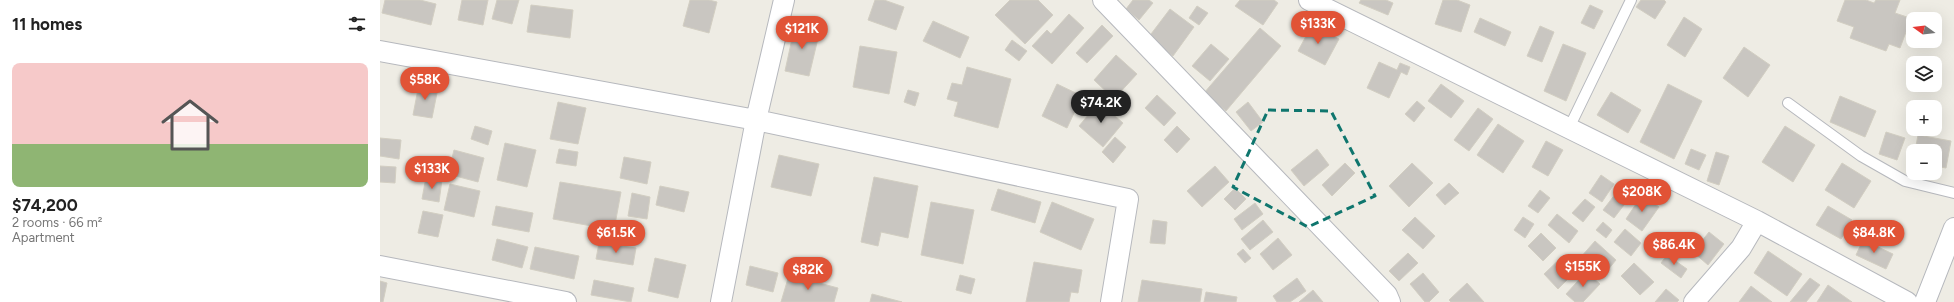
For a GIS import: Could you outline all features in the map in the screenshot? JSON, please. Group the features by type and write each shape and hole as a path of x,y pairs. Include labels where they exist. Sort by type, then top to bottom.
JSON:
{"street":[{"path":"721,302 756,120 784,0"},
{"path":"1103,0 1382,289 1390,302"},
{"path":"1309,0 1757,221 1907,302"},
{"path":"380,51 756,120 1128,199 1111,302"},
{"path":"1694,302 1741,248 1757,221"},
{"path":"1925,302 1954,228"},
{"path":"380,266 566,302"}],"lane":[{"path":"1569,128 1631,0"},
{"path":"1788,103 1861,156 1905,181 1954,193"}],"highlighted area":[{"path":"1268,110 1331,111 1375,196 1308,227 1233,187"}],"building":[{"path":"385,0 420,0 436,4 431,25 382,13"},
{"path":"462,0 488,0 483,25 458,20"},
{"path":"497,0 519,0 512,24 492,19"},
{"path":"690,0 709,0 717,2 709,33 683,26"},
{"path":"875,0 884,0 904,7 896,30 868,20"},
{"path":"1010,0 1038,0 1053,15 1025,44 995,15"},
{"path":"1133,0 1149,0 1153,3 1139,20 1126,9"},
{"path":"1240,0 1274,0 1278,3 1263,25 1235,6"},
{"path":"1361,0 1386,0 1393,3 1388,15 1359,3"},
{"path":"1443,0 1457,0 1470,5 1461,32 1435,24"},
{"path":"1641,0 1664,0 1666,2 1655,19 1636,7"},
{"path":"1845,0 1866,0 1874,3 1876,0 1900,0 1895,13 1906,17 1906,32 1900,48 1889,44 1886,51 1850,38 1854,27 1837,21"},
{"path":"531,5 573,10 570,38 527,32"},
{"path":"1590,5 1603,11 1594,29 1581,23"},
{"path":"1197,6 1208,13 1199,25 1189,18"},
{"path":"1170,9 1194,27 1173,56 1148,38"},
{"path":"1069,14 1084,28 1052,64 1032,46 1047,30 1051,34"},
{"path":"1684,17 1702,29 1685,57 1667,45"},
{"path":"1480,18 1511,32 1505,46 1474,32"},
{"path":"933,21 969,37 960,58 923,41"},
{"path":"795,25 820,30 809,76 785,71"},
{"path":"1102,25 1113,36 1087,63 1076,53"},
{"path":"1312,25 1339,39 1325,65 1298,51"},
{"path":"1540,26 1554,32 1542,62 1527,56"},
{"path":"1260,28 1281,46 1226,111 1204,93"},
{"path":"1012,40 1027,51 1019,61 1005,50"},
{"path":"1211,44 1229,59 1210,81 1192,66"},
{"path":"1563,44 1586,53 1566,101 1544,91"},
{"path":"860,46 897,52 889,94 853,87"},
{"path":"1744,47 1770,65 1748,97 1723,78"},
{"path":"1116,55 1137,74 1114,99 1094,80"},
{"path":"1379,62 1397,70 1400,63 1410,67 1407,75 1401,72 1389,98 1367,88"},
{"path":"967,67 1011,79 998,128 954,116 958,102 947,99 952,83 962,85"},
{"path":"419,84 438,88 432,118 413,115"},
{"path":"1057,84 1082,96 1067,128 1042,116"},
{"path":"1441,84 1464,101 1451,118 1428,101"},
{"path":"1668,84 1702,101 1674,159 1640,142"},
{"path":"908,90 919,93 915,106 904,102"},
{"path":"1611,92 1641,110 1628,133 1597,115"},
{"path":"1157,95 1176,113 1164,126 1145,108"},
{"path":"1840,96 1876,111 1865,137 1830,122"},
{"path":"1417,101 1425,108 1414,122 1405,114"},
{"path":"558,102 586,108 578,144 550,139"},
{"path":"1099,102 1123,123 1103,147 1079,126"},
{"path":"1248,102 1263,122 1251,131 1236,112"},
{"path":"1478,108 1493,119 1469,151 1454,140"},
{"path":"1498,124 1524,141 1503,173 1477,155"},
{"path":"475,126 492,131 488,145 471,139"},
{"path":"1177,126 1190,139 1177,153 1164,140"},
{"path":"1785,126 1815,145 1793,182 1762,162"},
{"path":"1886,132 1905,138 1897,160 1879,154"},
{"path":"1918,136 1951,141 1946,168 1942,167 1942,144 1916,144"},
{"path":"1115,137 1126,147 1113,163 1102,152"},
{"path":"380,138 401,140 399,159 380,156"},
{"path":"1546,141 1563,150 1548,176 1532,167"},
{"path":"505,143 536,150 527,187 497,180"},
{"path":"559,149 578,152 576,166 556,163"},
{"path":"1317,149 1329,165 1304,186 1291,170"},
{"path":"1691,149 1706,155 1699,170 1685,164"},
{"path":"454,150 484,158 478,182 448,174"},
{"path":"1716,152 1729,156 1719,185 1707,181"},
{"path":"779,155 819,164 811,196 771,187"},
{"path":"624,157 651,162 647,184 620,178"},
{"path":"1345,163 1355,173 1332,196 1322,185"},
{"path":"1412,163 1433,183 1409,207 1389,186"},
{"path":"1842,163 1871,181 1854,208 1825,190"},
{"path":"380,166 396,167 395,183 380,182"},
{"path":"1215,166 1229,182 1202,207 1187,191"},
{"path":"1601,175 1614,184 1602,202 1589,193"},
{"path":"426,177 442,180 439,202 422,199"},
{"path":"874,177 918,186 908,238 881,232 878,246 861,242"},
{"path":"560,182 621,192 614,230 553,219"},
{"path":"1449,183 1459,193 1445,205 1436,195"},
{"path":"450,184 480,191 474,217 444,210"},
{"path":"1623,184 1634,192 1614,218 1603,210"},
{"path":"660,186 689,192 684,212 656,205"},
{"path":"1235,188 1246,199 1235,210 1224,199"},
{"path":"998,189 1041,202 1035,223 991,210"},
{"path":"1540,190 1550,198 1538,213 1528,206"},
{"path":"632,193 650,197 647,219 628,216"},
{"path":"1642,195 1659,207 1642,231 1626,219"},
{"path":"1585,199 1595,207 1583,222 1572,213"},
{"path":"931,202 974,210 963,264 921,255"},
{"path":"1052,202 1094,219 1081,250 1040,232"},
{"path":"1255,203 1263,214 1242,230 1234,219"},
{"path":"496,206 533,213 529,232 492,225"},
{"path":"1828,206 1852,220 1841,239 1816,225"},
{"path":"423,211 443,215 438,237 418,233"},
{"path":"1557,214 1578,231 1569,243 1548,225"},
{"path":"1415,217 1435,236 1423,249 1402,230"},
{"path":"1523,217 1534,224 1525,238 1514,230"},
{"path":"1153,220 1167,222 1165,244 1150,243"},
{"path":"1263,220 1273,232 1250,250 1241,239"},
{"path":"1603,222 1612,230 1606,238 1596,230"},
{"path":"1625,229 1641,243 1631,256 1614,242"},
{"path":"1709,232 1724,244 1708,265 1693,252"},
{"path":"1541,233 1556,248 1543,261 1528,246"},
{"path":"1278,238 1292,255 1273,270 1260,254"},
{"path":"497,239 528,247 522,268 492,260"},
{"path":"1863,240 1893,254 1886,269 1856,255"},
{"path":"1595,241 1616,260 1602,277 1580,258"},
{"path":"599,243 636,248 633,265 596,259"},
{"path":"535,247 579,256 574,279 530,269"},
{"path":"1243,249 1251,258 1245,263 1237,254"},
{"path":"1768,251 1802,274 1787,296 1754,273"},
{"path":"1408,253 1418,263 1399,281 1389,271"},
{"path":"1564,255 1578,269 1558,289 1544,274"},
{"path":"1667,255 1687,269 1681,278 1661,263"},
{"path":"655,258 686,265 678,298 648,291"},
{"path":"1034,262 1082,270 1078,293 1071,292 1069,302 1026,302"},
{"path":"1634,263 1654,282 1640,295 1621,276"},
{"path":"750,266 778,273 773,292 746,285"},
{"path":"1586,272 1600,284 1583,302 1575,302 1566,294"},
{"path":"1423,273 1439,292 1429,302 1425,302 1410,284"},
{"path":"789,275 838,288 834,302 781,302"},
{"path":"960,275 975,279 971,294 956,290"},
{"path":"1297,278 1306,291 1290,302 1277,302 1273,296"},
{"path":"1810,278 1820,285 1806,302 1790,302"},
{"path":"594,280 634,288 631,302 591,295"},
{"path":"1142,280 1202,289 1200,302 1138,302"},
{"path":"380,281 387,283 383,302 380,302"},
{"path":"1467,283 1484,302 1451,302 1449,300"},
{"path":"1828,285 1852,302 1817,302"},
{"path":"1751,286 1772,302 1739,302"},
{"path":"1666,289 1679,300 1677,302 1655,302"},
{"path":"1313,290 1323,302 1299,302"},
{"path":"1206,292 1237,297 1236,302 1204,302"},
{"path":"872,294 902,302 870,302"}]}
